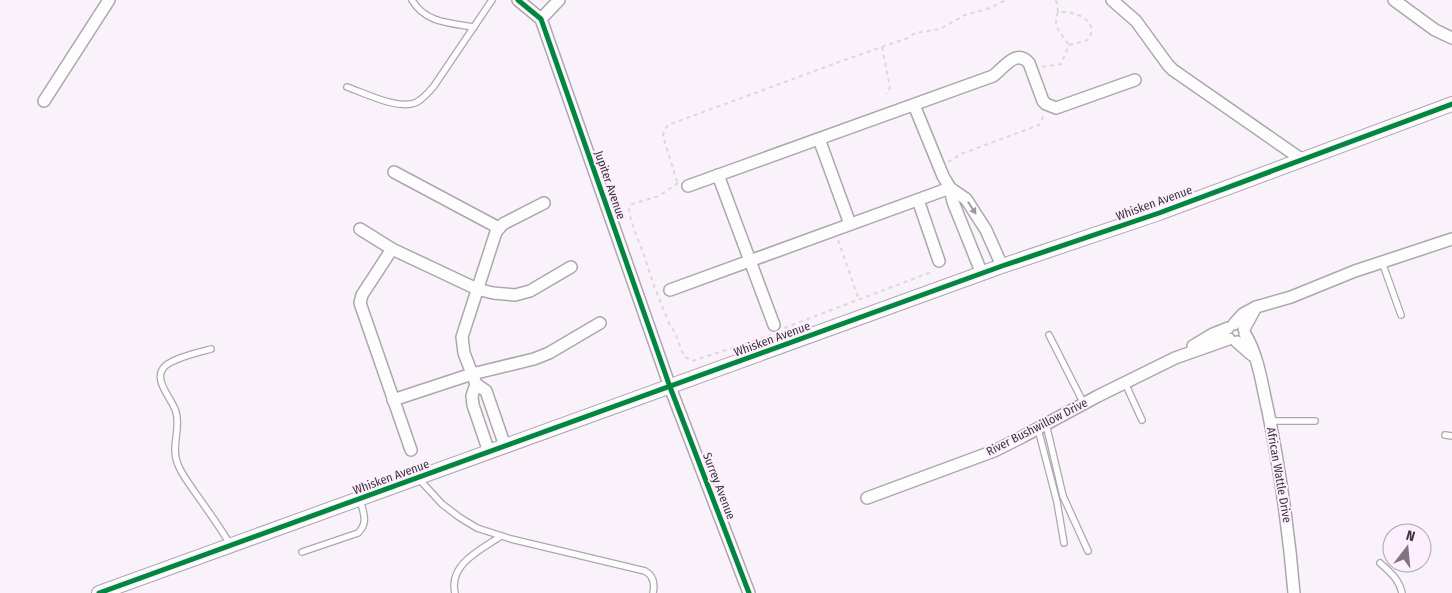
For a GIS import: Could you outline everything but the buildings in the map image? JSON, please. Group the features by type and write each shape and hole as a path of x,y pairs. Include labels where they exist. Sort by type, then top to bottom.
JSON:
{"street":[{"path":"44,102 109,0"},
{"path":"518,0 541,19 559,0"},
{"path":"1112,0 1136,21 1173,70 1301,159"},
{"path":"1394,0 1435,30 1452,38"},
{"name":"Jupiter Avenue","path":"541,19 670,387"},
{"path":"683,185 718,175 993,76 1009,61 1018,57 1026,59 1033,70 1043,101 1056,108 1135,80"},
{"name":"Whisken Avenue","path":"101,593 118,590 417,477 1002,266 1159,213 1452,104"},
{"path":"914,105 950,188 953,202 982,274"},
{"path":"819,139 850,224"},
{"path":"394,172 499,228"},
{"path":"718,175 750,262 778,329"},
{"path":"950,188 966,199 986,230 1002,266"},
{"path":"670,290 950,188"},
{"path":"918,200 939,261"},
{"path":"505,446 486,391 474,379 464,353 462,337 496,232 515,217 544,203"},
{"path":"360,229 392,250 477,289 493,293 515,295 530,291 570,267"},
{"path":"1236,333 1256,307 1291,297 1344,275 1452,239"},
{"path":"392,250 362,295 360,303 411,450"},
{"path":"393,400 474,379 534,359 549,353 600,322"},
{"name":"River Bushwillow Drive","path":"867,498 994,451 1175,358 1213,334 1236,333"},
{"name":"African Wattle Drive","path":"1236,333 1255,358 1270,421 1287,517 1294,593"},
{"path":"474,379 473,406 489,452"},
{"name":"Surrey Avenue","path":"670,387 749,593"},
{"path":"479,422 496,418"}],"lane":[{"path":"412,0 416,8 425,16 436,21 474,27"},
{"path":"347,87 392,103 407,105 416,103 434,86 492,0"},
{"path":"1382,262 1401,315"},
{"path":"1049,335 1084,404"},
{"path":"211,349 166,365 162,368 160,376 178,418 175,452 179,468 231,546"},
{"path":"1125,383 1142,420"},
{"path":"1270,421 1315,421"},
{"path":"1042,426 1064,543"},
{"path":"1042,426 1062,496 1088,551"},
{"path":"1445,435 1452,436"},
{"path":"417,477 442,504 477,528 501,536 645,571 653,579 653,593"},
{"path":"302,552 358,533 363,528 365,522 360,499"},
{"path":"455,593 454,588 457,574 462,563 501,536"},
{"path":"1380,563 1395,577 1402,593"}],"path":[{"path":"683,185 675,180 663,136 668,125 908,38 915,33 940,29 965,15 987,9 1006,0"},
{"path":"1054,0 1058,12 1055,22 1056,27 1069,45"},
{"path":"1058,12 1069,11 1077,14 1084,17 1090,25 1092,31 1088,40 1069,45"},
{"path":"1033,70 1061,64 1069,45"},
{"path":"882,47 890,88 886,94"},
{"path":"939,166 953,160 960,154 1039,125 1044,115 1046,104"},
{"path":"683,185 659,196 632,204 629,208 654,286 669,323 684,356 692,361 933,272 939,268 939,261"},
{"path":"834,230 859,300"}],"cycle path":[{"path":"518,0 541,19 670,387 749,593"},
{"path":"99,593 1002,266 1159,213 1452,104"}]}
